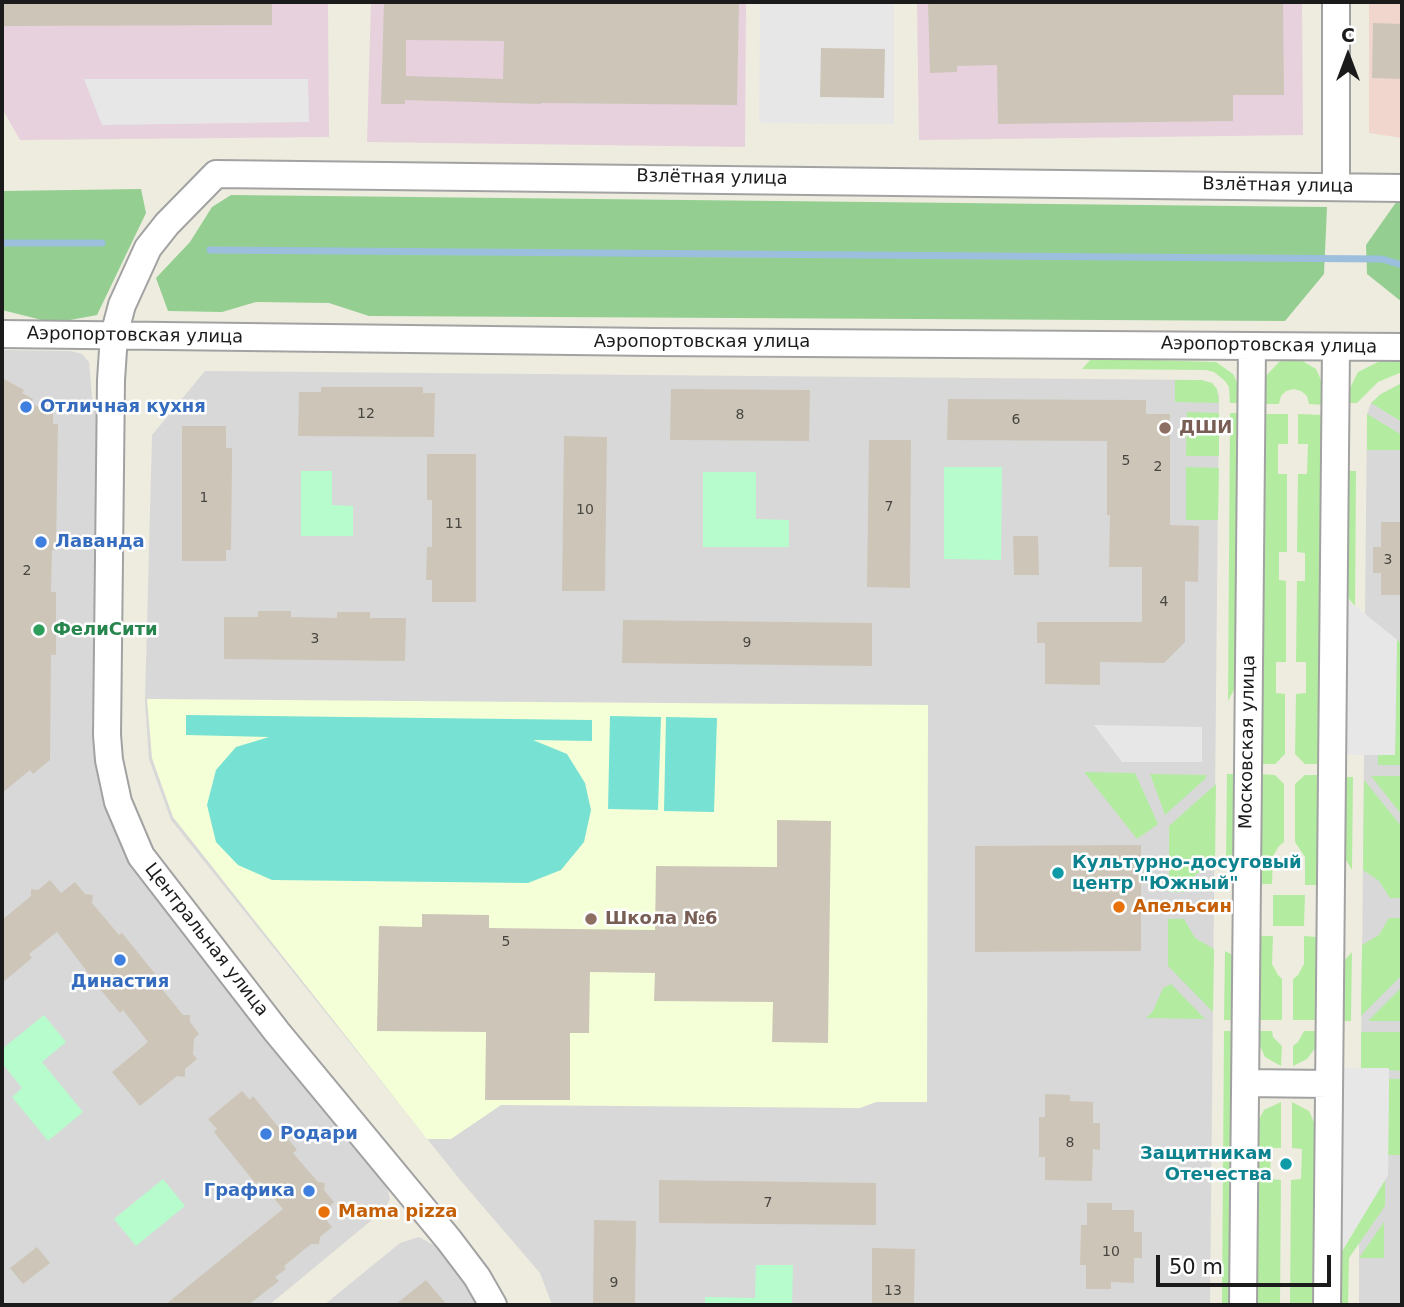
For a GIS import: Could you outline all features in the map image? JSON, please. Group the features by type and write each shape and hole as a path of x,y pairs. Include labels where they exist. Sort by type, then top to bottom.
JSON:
{"street":[{"path":"1336,2 1336,186"},
{"name":"Взлётная улица","path":"114,335 122,305 148,248 216,173 1402,188"},
{"name":"Аэропортовская улица","path":"2,334 1402,347"},
{"name":"Центральная улица","path":"114,335 111,380 107,735 118,802 141,856 277,1032 449,1240 477,1277 493,1305"},
{"name":"Московская улица","path":"1242,1305 1252,346"},
{"path":"1327,1305 1336,347"},
{"path":"1245,1083 1329,1084"}],"shaded area":[{"path":"2,2 328,2 329,137 20,140 2,108"},
{"path":"371,2 746,2 745,147 367,142"},
{"path":"760,2 894,2 894,124 759,123"},
{"path":"917,2 1302,2 1303,135 919,140"},
{"path":"1369,2 1402,2 1402,138 1369,133"},
{"path":"84,79 308,79 309,122 102,125"},
{"path":"2,350 71,351 82,354 89,362 92,397 98,423 95,751 105,809 131,861 387,1187 390,1199 384,1210 269,1305 2,1305"},
{"path":"205,371 1201,380 1212,383 1219,395 1210,1305 552,1305 540,1273 461,1181 171,820 149,759 145,701 152,435"},
{"path":"1402,383 1402,1305 1359,1305 1359,1222 1388,1175 1389,1079 1388,1068 1361,1068 1364,755 1378,755 1397,640 1365,614 1367,414 1371,403 1381,394"},
{"path":"1345,598 1397,640 1395,755 1344,755"},
{"name":"Школа №6","path":"147,699 928,705 927,1102 876,1102 860,1108 501,1105 451,1139 427,1139 173,817 152,758"},
{"path":"186,715 592,720 592,741 533,740 567,754 585,783 591,810 584,842 561,870 528,883 272,880 238,865 216,842 207,805 216,770 236,747 269,737 186,735"},
{"path":"610,716 661,717 658,810 608,809"},
{"path":"666,717 717,718 714,812 664,811"},
{"path":"1094,725 1202,727 1202,762 1122,762"},
{"path":"1341,1068 1389,1068 1388,1175 1339,1256"},
{"path":"419,1237 437,1247 483,1305 324,1305 400,1243"}],"green space":[{"path":"141,189 146,213 97,315 54,323 2,310 2,191"},
{"path":"231,195 1327,207 1324,274 1285,321 369,316 329,303 256,302 222,312 168,311 156,278 190,242 212,207"},
{"path":"1397,201 1402,201 1402,302 1367,274 1366,245"},
{"path":"1092,358 1216,362 1233,374 1238,384 1240,403 1230,403 1229,387 1214,372 1082,369"},
{"path":"1299,359 1316,369 1324,387 1324,405 1309,404 1307,396 1294,389 1281,396 1279,404 1263,404 1265,377 1279,362"},
{"path":"1402,361 1402,372 1378,382 1357,403 1347,403 1348,392 1358,372 1378,362"},
{"path":"1175,380 1201,380 1212,383 1217,389 1219,403 1175,402"},
{"path":"1402,383 1402,422 1371,403 1381,394"},
{"path":"1187,412 1219,413 1219,456 1186,456"},
{"path":"1230,413 1240,413 1237,684 1228,701"},
{"path":"1263,414 1288,414 1288,444 1278,444 1278,474 1287,474 1287,552 1279,552 1279,580 1286,581 1286,662 1276,662 1276,693 1285,694 1285,754 1275,764 1259,764"},
{"path":"1298,414 1324,415 1320,764 1305,764 1295,754 1296,694 1306,693 1306,662 1296,662 1297,581 1305,581 1305,553 1297,552 1298,474 1307,474 1308,444 1298,444"},
{"path":"1367,414 1402,435 1402,450 1367,450"},
{"path":"944,467 1002,467 1001,560 944,559"},
{"path":"1186,467 1219,468 1218,520 1186,520"},
{"path":"301,471 332,471 332,505 353,506 353,536 301,536"},
{"path":"1346,471 1356,471 1355,606 1345,589"},
{"path":"703,472 756,472 756,519 789,520 789,547 703,547"},
{"path":"1397,640 1402,644 1402,765 1378,765 1378,755 1395,755"},
{"path":"1084,772 1135,773 1158,824 1137,839"},
{"path":"1150,774 1206,775 1206,778 1165,815"},
{"path":"1227,774 1236,774 1236,853 1226,863"},
{"path":"1259,774 1275,775 1284,784 1284,842 1273,856 1272,884 1258,884"},
{"path":"1305,775 1320,775 1319,885 1305,885 1305,857 1295,842 1295,784"},
{"path":"1371,776 1402,776 1402,815"},
{"path":"1343,777 1353,777 1352,870 1343,855"},
{"path":"1364,780 1402,827 1402,898 1390,898 1379,881 1363,870"},
{"path":"1216,784 1215,865 1196,874 1184,892 1169,892 1169,826"},
{"path":"1273,895 1305,895 1304,926 1273,926"},
{"path":"1389,918 1402,918 1402,975 1361,1016 1362,945 1379,935"},
{"path":"1168,919 1184,919 1195,938 1214,949 1213,1012 1168,966"},
{"path":"1258,936 1273,936 1272,964 1282,979 1282,1020 1257,1020"},
{"path":"1304,936 1318,937 1317,1020 1293,1020 1293,979 1304,964"},
{"path":"1225,951 1231,954 1235,962 1234,1020 1224,1020"},
{"path":"1352,952 1351,1021 1341,1021 1342,963"},
{"path":"1171,984 1205,1019 1146,1018 1153,1011 1163,988"},
{"path":"1402,987 1402,1021 1368,1021"},
{"path":"44,1015 66,1042 42,1062 83,1112 48,1141 12,1097 22,1088 2,1063 2,1049"},
{"path":"1224,1031 1234,1031 1231,1305 1222,1305"},
{"path":"1257,1031 1272,1031 1273,1037 1282,1046 1281,1066 1265,1057 1257,1040"},
{"path":"1304,1031 1317,1031 1316,1047 1307,1059 1293,1066 1293,1046"},
{"path":"1361,1032 1402,1032 1402,1071 1361,1068"},
{"path":"1389,1079 1402,1079 1400,1155 1388,1155"},
{"path":"1281,1102 1281,1148 1271,1148 1270,1179 1281,1180 1280,1305 1254,1305 1255,1127 1264,1110"},
{"path":"1292,1102 1309,1111 1317,1129 1315,1305 1290,1305 1291,1180 1301,1179 1302,1149 1292,1148"},
{"path":"163,1179 185,1206 136,1246 114,1219"},
{"path":"1385,1180 1385,1206 1349,1258 1348,1305 1339,1305 1339,1256"},
{"path":"1384,1222 1384,1258 1359,1258"},
{"path":"756,1265 793,1265 792,1305 705,1305 705,1297 755,1298"}],"building":[{"path":"2,2 272,2 272,25 2,26"},
{"path":"384,2 739,2 737,105 405,100 405,104 381,104","holes":["406,40 504,41 503,79 406,76"]},
{"path":"928,2 1283,2 1284,95 1233,95 1233,121 998,124 997,65 957,66 957,72 930,73"},
{"path":"1373,23 1402,24 1402,79 1372,78"},
{"path":"821,48 885,49 884,98 820,97"},
{"path":"2,378 24,390 22,393 33,399 31,403 53,414 53,424 58,424 56,550 52,550 51,592 56,592 56,655 51,655 50,760 33,774 30,770 2,793"},
{"path":"321,387 423,387 423,393 435,393 434,437 298,436 299,392 321,392"},
{"path":"671,389 810,390 809,441 670,440"},
{"path":"948,399 1146,400 1146,414 1170,414 1170,525 1199,526 1198,582 1185,581 1185,642 1164,663 1100,662 1100,685 1045,684 1045,643 1037,643 1037,622 1142,622 1142,567 1109,567 1107,441 947,440"},
{"path":"182,426 226,426 226,448 232,448 232,465 231,550 226,550 226,561 182,561"},
{"path":"564,436 607,437 605,591 562,591"},
{"path":"869,440 911,440 910,588 867,587"},
{"path":"427,454 476,454 476,602 432,602 432,580 426,580 427,547 432,547 432,500 427,500"},
{"path":"1381,522 1402,522 1402,595 1381,595 1381,573 1373,573 1373,547 1381,547"},
{"path":"1013,536 1038,536 1039,575 1014,575"},
{"path":"258,611 291,611 291,617 337,618 337,612 370,612 370,618 406,618 405,661 224,659 224,617 258,617"},
{"path":"623,620 872,623 872,666 622,663"},
{"path":"777,820 831,821 828,1043 772,1042 773,1002 654,1001 655,973 590,972 589,1033 570,1033 570,1100 485,1100 486,1032 377,1031 379,926 422,927 422,914 489,915 489,928 655,930 656,866 777,867"},
{"name":"Культурно-досуговый центр \"Южный\"","path":"1141,845 1141,951 975,952 975,846"},
{"path":"50,880 61,893 75,882 85,894 93,895 92,903 119,935 122,933 160,980 157,983 183,1015 190,1015 190,1022 199,1034 194,1039 193,1054 197,1059 185,1069 185,1077 177,1076 140,1106 112,1072 148,1042 123,1010 120,1013 100,989 57,932 29,954 32,958 2,983 2,920 31,896 31,889 38,890"},
{"path":"242,1091 250,1100 253,1096 297,1150 293,1153 318,1182 325,1183 324,1190 334,1202 329,1207 327,1221 332,1227 320,1237 319,1244 311,1244 284,1266 286,1269 275,1277 279,1281 248,1305 165,1305 283,1209 259,1181 256,1184 214,1132 217,1129 208,1119"},
{"path":"1045,1094 1070,1095 1070,1101 1093,1102 1093,1123 1100,1123 1100,1150 1093,1149 1092,1181 1045,1180 1045,1157 1039,1157 1039,1117 1045,1117"},
{"path":"659,1180 876,1183 876,1225 659,1223"},
{"path":"1087,1203 1112,1203 1112,1210 1134,1210 1134,1232 1142,1232 1142,1258 1134,1258 1134,1283 1111,1282 1111,1289 1086,1289 1086,1265 1080,1265 1081,1225 1087,1225"},
{"path":"594,1220 636,1221 635,1305 593,1305"},
{"path":"37,1247 50,1263 23,1284 10,1268"},
{"path":"872,1248 915,1249 914,1305 872,1305"},
{"path":"426,1280 447,1305 395,1305"}],"waterway":[{"path":"2,243 102,243"},
{"path":"210,250 1382,259 1402,265"}],"place":[{"name":"Отличная кухня","path":"26,407"},
{"name":"ДШИ","path":"1165,428"},
{"name":"Лаванда","path":"41,542"},
{"name":"ФелиСити","path":"39,630"},
{"name":"Культурно-досуговый центр \"Южный\"","path":"1058,873"},
{"name":"Апельсин","path":"1119,907"},
{"name":"Школа №6","path":"591,919"},
{"name":"Династия","path":"120,960"},
{"name":"Родари","path":"266,1134"},
{"name":"Защитникам Отечества","path":"1286,1164"},
{"name":"Графика","path":"309,1191"},
{"name":"Mama pizza","path":"324,1212"}]}
